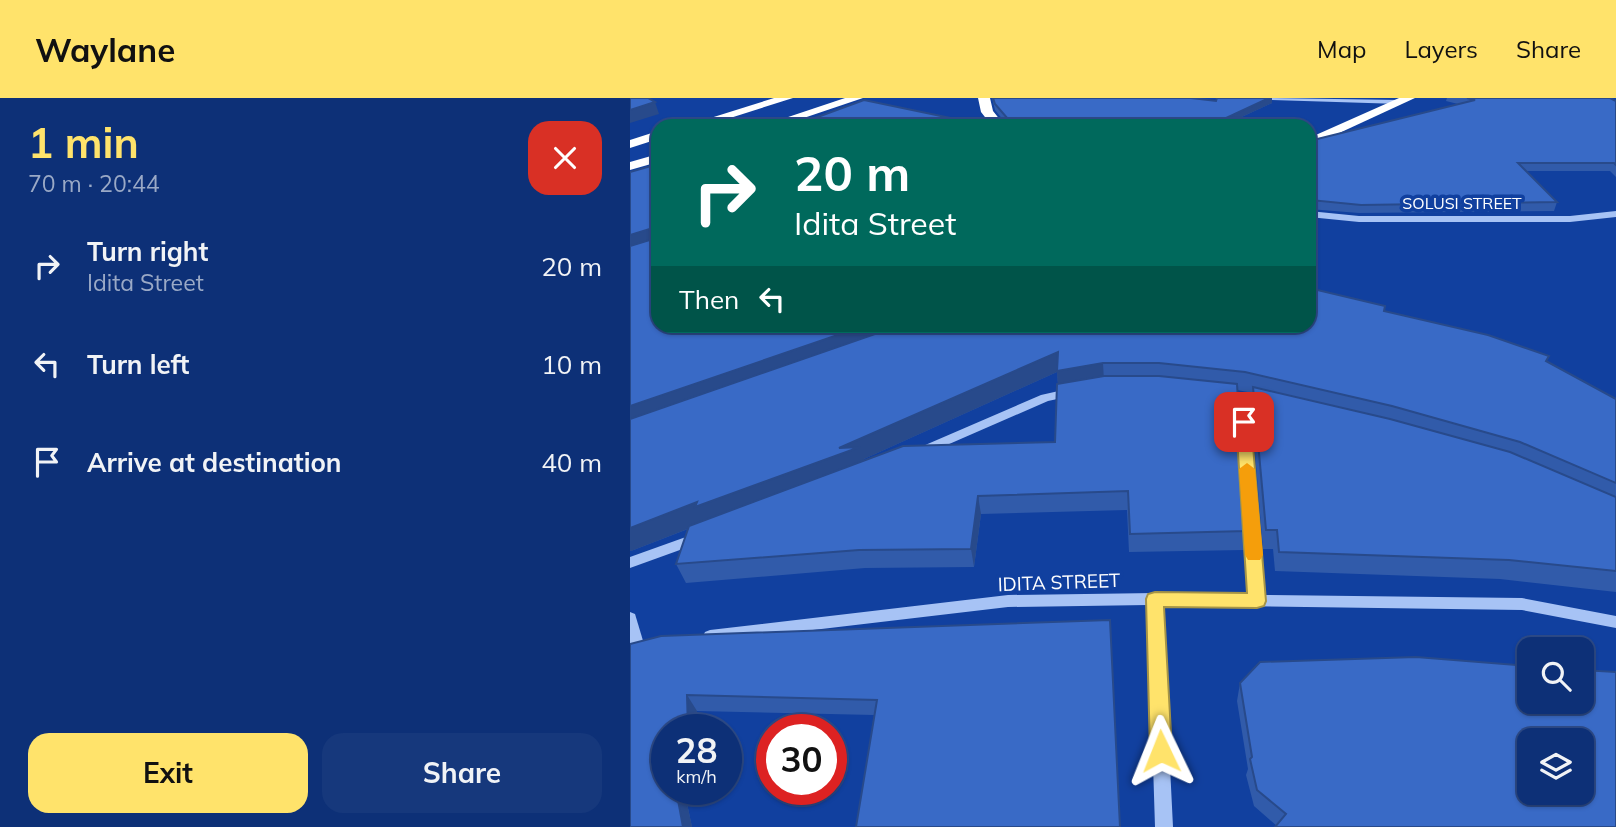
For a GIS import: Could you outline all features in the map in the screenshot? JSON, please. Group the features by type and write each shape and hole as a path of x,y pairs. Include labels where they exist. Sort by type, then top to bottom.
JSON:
{"highway":[{"path":"691,119 737,98"},
{"path":"715,119 787,98"},
{"path":"790,119 857,98"},
{"path":"984,98 987,113 993,119"},
{"path":"1316,140 1405,100"},
{"path":"630,144 651,137"},
{"path":"630,166 651,160"}],"street":[{"path":"1272,98 1405,100"},
{"name":"SOLUSI STREET","path":"1316,215 1359,219 1570,219 1616,214"},
{"path":"906,458 1045,398 1084,390"},
{"path":"1206,393 1242,397 1281,406"},
{"path":"1242,397 1257,601"},
{"path":"630,563 706,534"},
{"path":"1155,599 1164,827"},
{"name":"IDITA STREET","path":"692,638 1008,601 1155,599 1521,604 1616,622"},
{"path":"630,618 639,644"}],"building":[{"path":"630,98 648,98 655,102 630,110"},
{"path":"993,98 1191,98 1216,101 1217,98 1269,98 1224,119 1008,119"},
{"path":"1467,98 1610,98 1616,101 1616,165 1518,163 1557,202 1361,205 1316,200 1316,139 1475,100"},
{"path":"864,100 955,119 812,119"},
{"path":"651,166 651,230 630,235 630,172"},
{"path":"651,240 651,333 844,333 630,406 630,246"},
{"path":"1316,290 1385,306 1384,311 1488,335 1549,356 1546,361 1616,399 1616,483 1520,442 1392,406 1245,372 1159,363 1103,363 1057,371 1058,352 839,448 860,447 695,507 697,502 630,528 630,419 878,333 1316,333"},
{"path":"1104,376 1159,376 1237,384 1246,531 1130,534 1128,491 978,496 971,549 859,550 676,564 689,526 903,446 1055,442 1057,384"},
{"path":"1253,387 1390,419 1510,452 1616,497 1616,571 1509,560 1279,552 1277,530 1266,530"},
{"path":"1110,620 1120,827 856,827 877,700 687,695 688,714 651,714 651,805 679,805 683,827 630,827 630,644 661,636"},
{"path":"1416,657 1517,665 1517,714 1594,714 1594,671 1616,672 1616,827 1275,827 1286,814 1257,790 1240,683 1260,662"}],"slow traffic":[{"path":"1247,469 1254,555"}],"route":[{"path":"1161,751 1155,599 1257,601 1244,422"}]}
